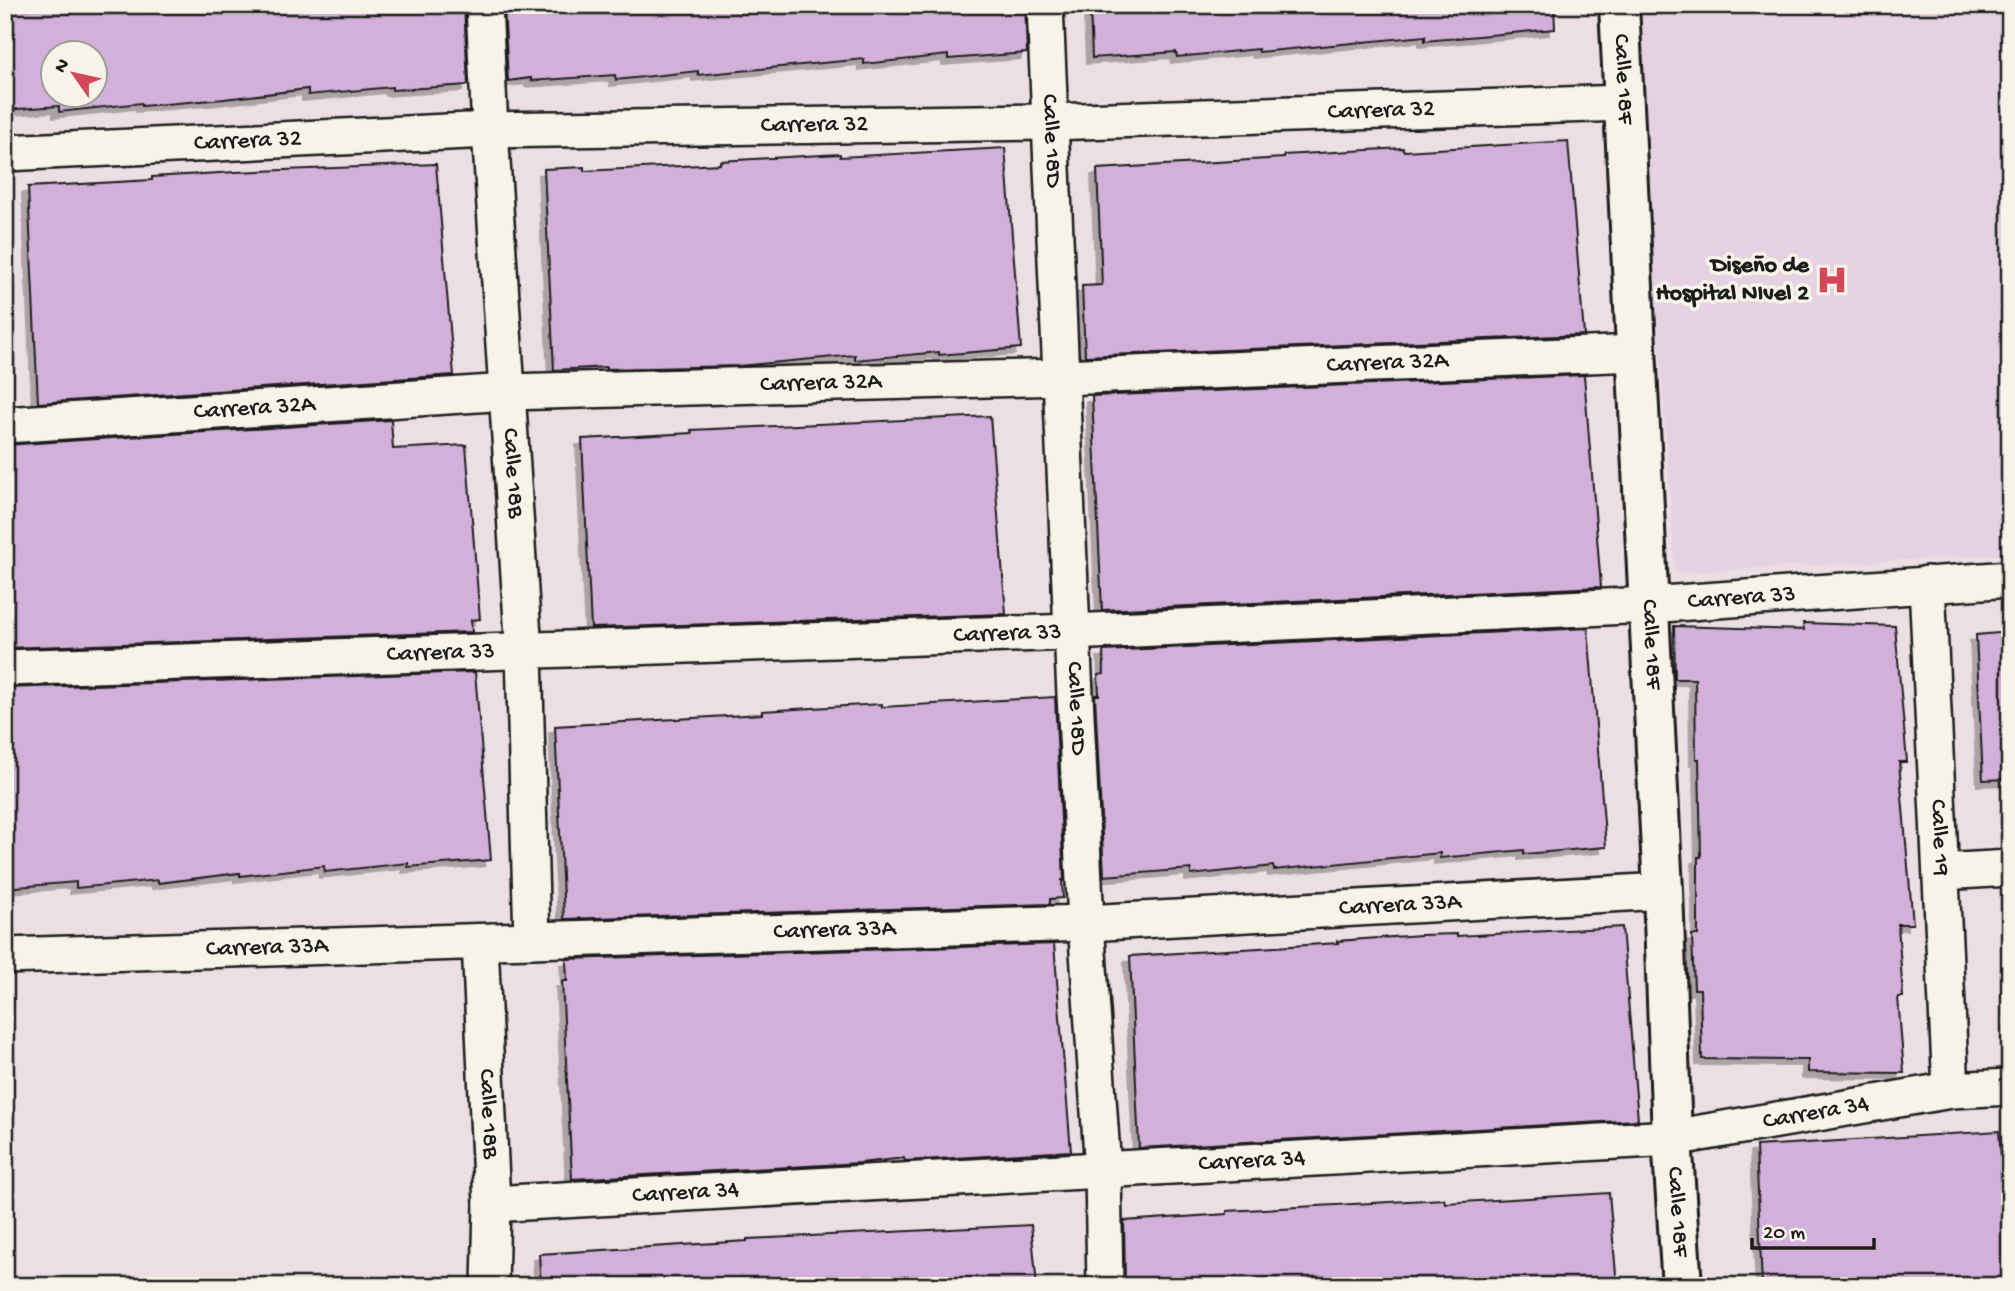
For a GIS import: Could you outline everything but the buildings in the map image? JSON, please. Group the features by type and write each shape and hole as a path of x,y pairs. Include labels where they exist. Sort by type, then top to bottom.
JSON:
{"street":[{"name":"Calle 18B","path":"484,5 489,130 524,652 532,940"},
{"name":"Calle 18D","path":"1045,5 1086,923 1103,1170 1105,1286"},
{"name":"Calle 18F","path":"1619,5 1672,1138 1682,1286"},
{"name":"Carrera 32","path":"5,153 489,130 1049,122 1624,103"},
{"name":"Carrera 32A","path":"5,425 508,392 1062,377 1636,353"},
{"name":"Carrera 33","path":"5,668 1072,632 1648,606 2010,579"},
{"name":"Calle 19","path":"1927,584 1951,1090"},
{"path":"1941,872 2010,868"},
{"name":"Carrera 33A","path":"5,956 1086,923 1662,891"},
{"name":"Calle 18B","path":"480,942 492,1204 490,1286"},
{"name":"Carrera 34","path":"492,1204 1672,1138 1951,1090 2010,1087"}],"shaded area":[{"name":"Diseño de Hospital NIvel 2","path":"1637,5 2010,5 2010,554 1675,573"}],"place":[{"name":"Diseño de Hospital NIvel 2","path":"1832,280"}]}
